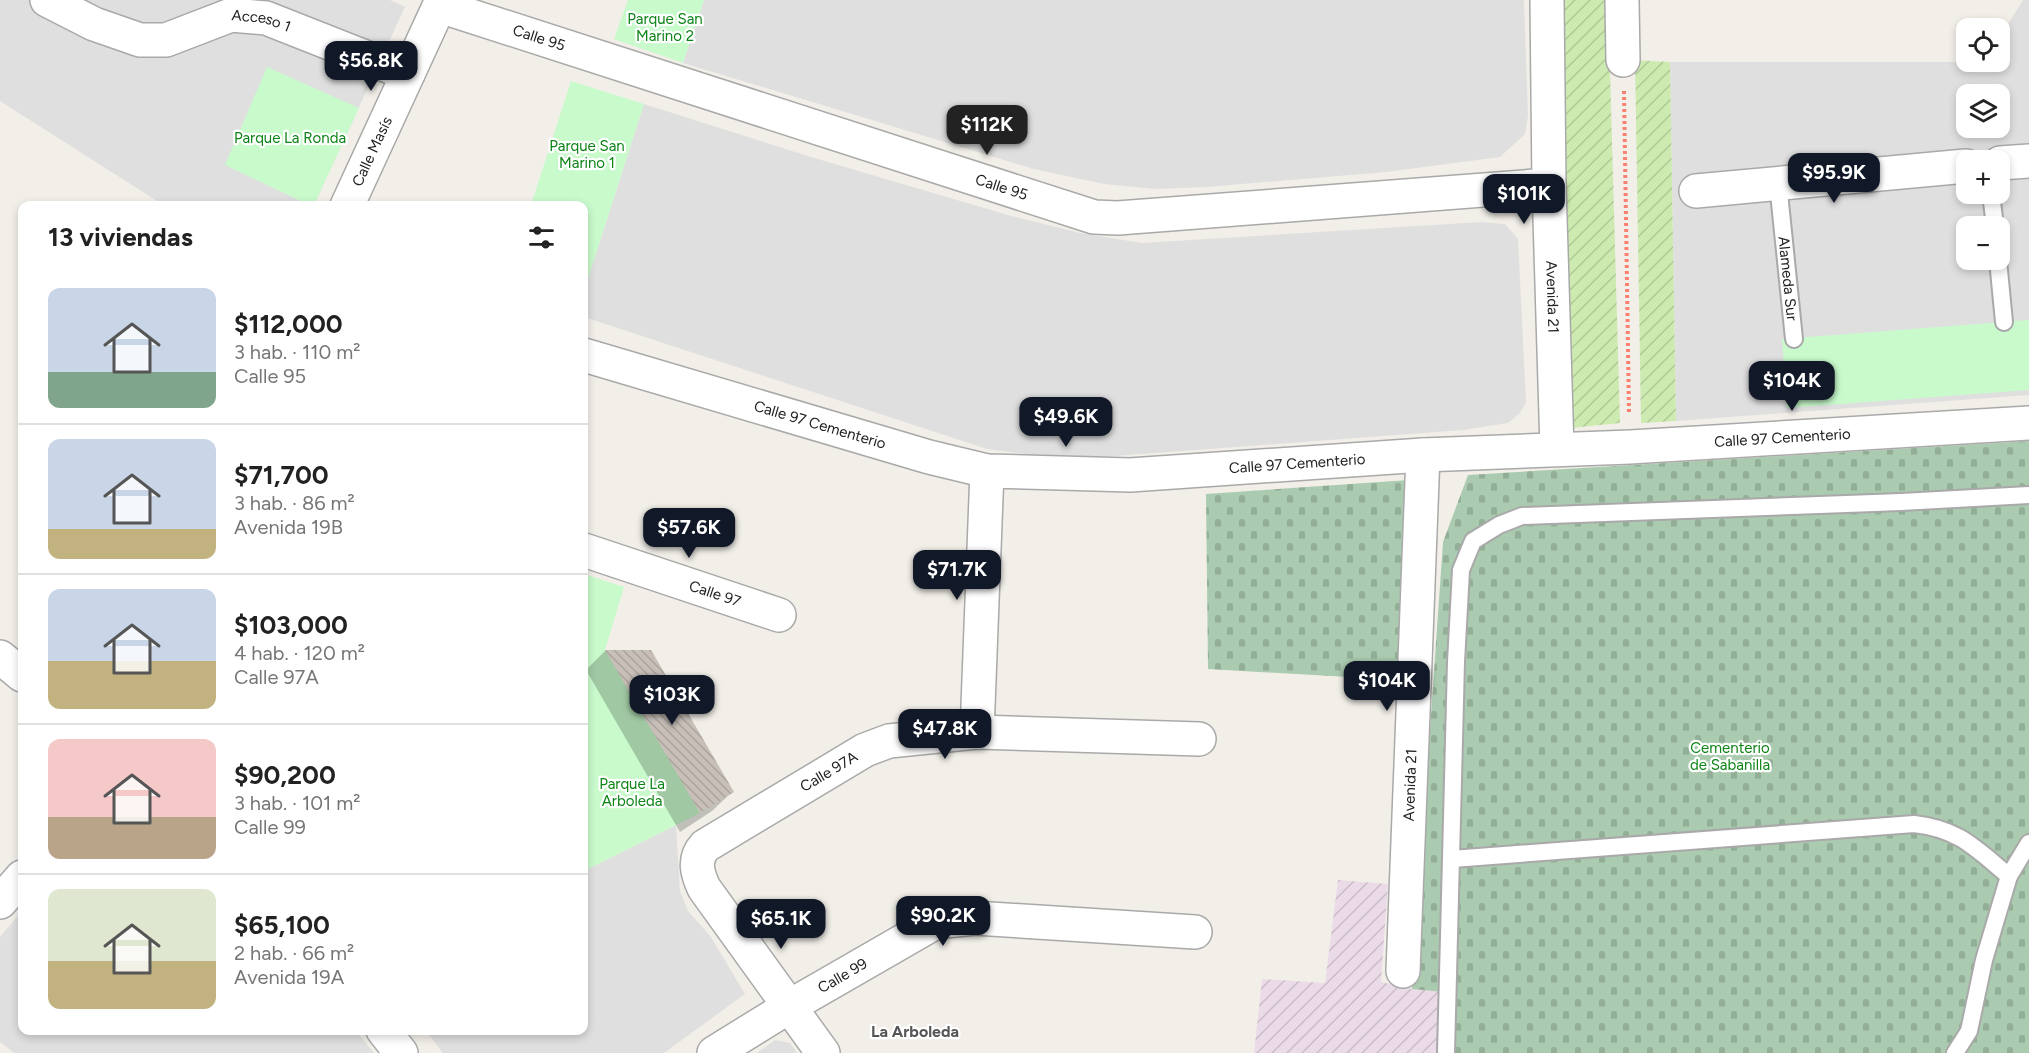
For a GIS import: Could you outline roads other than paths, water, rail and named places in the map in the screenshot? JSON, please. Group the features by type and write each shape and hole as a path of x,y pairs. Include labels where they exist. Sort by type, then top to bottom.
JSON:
{"street":[{"name":"Acceso 1","path":"47,0 94,24 140,40 166,40 231,15 266,18 408,74"},
{"name":"Avenida 21","path":"1546,0 1557,449"},
{"path":"1622,0 1623,60"},
{"name":"Calle Masís","path":"349,201 441,3"},
{"name":"Calle 95","path":"441,3 1094,217 1118,218 1549,185"},
{"path":"2010,162 2029,161"},
{"path":"1696,191 1956,167"},
{"name":"Calle 97 Cementerio","path":"588,355 929,457 987,471 1130,475 1423,455 1630,447 2029,423"},
{"name":"Avenida 21","path":"1403,972 1423,455"},
{"path":"977,732 987,471"},
{"name":"Calle 97","path":"588,551 779,615"},
{"path":"0,657 18,672"},
{"name":"Calle 97A","path":"790,1006 704,888 699,878 697,862 705,846 865,750 889,741 977,732 1199,739"},
{"path":"0,902 18,882"},
{"name":"Calle 99","path":"714,1053 790,1006 942,921 975,918 1195,932"},
{"path":"790,1006 823,1053"},
{"path":"387,1035 402,1053"}],"lane":[{"name":"Alameda Sur","path":"1778,183 1794,339"},
{"path":"1999,270 2004,322"},
{"path":"1446,1053 1456,662 1461,570 1473,541 1499,525 1522,516 2029,495"},
{"path":"1452,860 1914,824 1935,826 1961,837 2009,876"},
{"path":"1955,1053 1969,1031 1984,960 2009,876 2029,843"}],"district":[{"name":"La Arboleda","path":"915,1031"}],"park label":[{"name":"Parque San Marino 2","path":"665,28"},
{"name":"Parque La Ronda","path":"290,138"},
{"name":"Parque San Marino 1","path":"587,154"},
{"name":"Cementerio de Sabanilla","path":"1730,756"},
{"name":"Parque La Arboleda","path":"632,792"}]}
